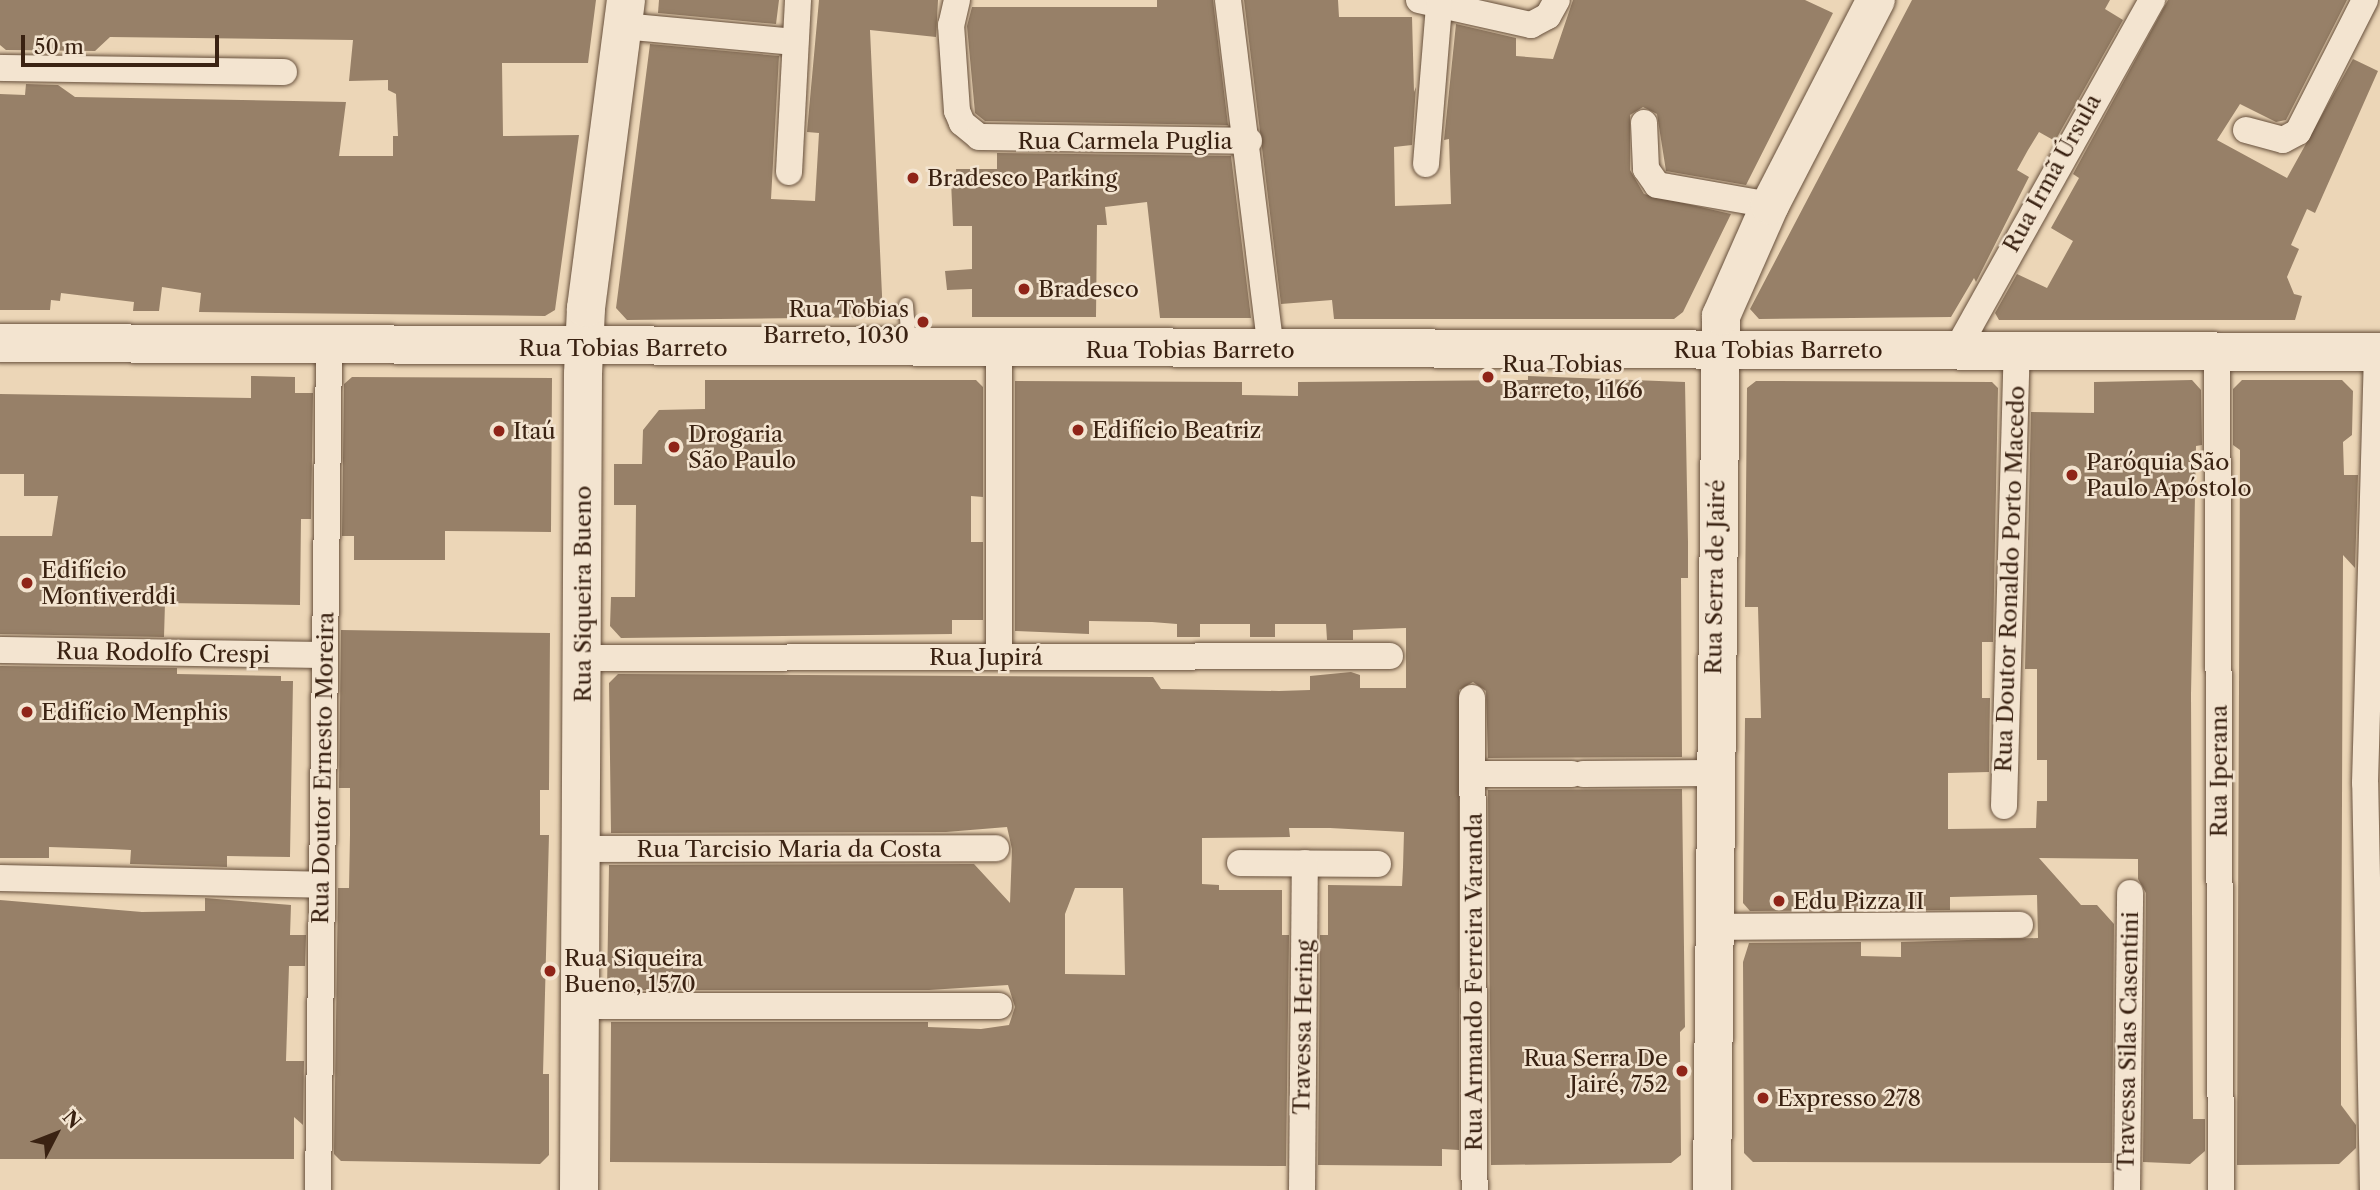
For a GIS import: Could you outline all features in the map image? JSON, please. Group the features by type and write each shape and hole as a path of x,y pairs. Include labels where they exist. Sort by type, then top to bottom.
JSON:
{"main road":[{"name":"Rua Serra de Jairé","path":"1712,1190 1717,350 1721,316 1865,4"},
{"name":"Rua Siqueira Bueno","path":"579,1190 584,349 624,13"},
{"name":"Rua Tobias Barreto","path":"0,342 584,349 1956,349 2378,352"}],"street":[{"path":"789,172 799,0"},
{"name":"Rua Carmela Puglia","path":"957,0 951,25 957,110 969,131 1001,140 1249,141"},
{"path":"1228,0 1249,141 1271,349"},
{"path":"1426,164 1429,3 1531,25 1548,16 1557,0"},
{"name":"Rua Irmã Úrsula","path":"1956,349 2152,0"},
{"path":"2246,130 2283,140 2298,132 2365,0"},
{"path":"624,13 795,41"},
{"path":"0,68 284,72"},
{"path":"1644,123 1646,169 1657,186 1770,205"},
{"name":"Rua Doutor Ernesto Moreira","path":"318,1190 329,346"},
{"path":"999,350 999,657"},
{"name":"Rua Doutor Ronaldo Porto Macedo","path":"2004,806 2017,351"},
{"name":"Rua Iperana","path":"2217,351 2221,1190"},
{"path":"2373,1190 2365,783 2378,352"},
{"name":"Rua Rodolfo Crespi","path":"0,650 325,655"},
{"name":"Rua Jupirá","path":"583,658 1390,656"},
{"name":"Rua Armando Ferreira Varanda","path":"1472,698 1475,1190"},
{"path":"1472,774 1713,773"},
{"name":"Rua Tarcisio Maria da Costa","path":"581,849 996,848"},
{"path":"1240,863 1378,864"},
{"name":"Travessa Hering","path":"1301,1190 1305,863"},
{"path":"0,878 321,885"},
{"name":"Travessa Silas Casentini","path":"2127,1190 2130,893"},
{"path":"1712,928 2020,925"},
{"path":"580,1006 999,1006"}],"lane":[{"path":"906,304 909,349"}],"building":[{"path":"0,0 596,0 588,63 502,63 503,136 579,135 555,310 545,316 199,312 201,293 162,287 159,311 133,311 134,302 61,293 60,301 51,300 50,310 0,310 0,94 25,95 26,84 58,85 75,97 346,102 339,156 393,156 393,136 398,136 396,94 388,90 388,80 349,81 353,40 110,37 95,51 6,50 0,45"},
{"path":"659,0 779,0 776,24 658,13"},
{"path":"819,0 938,0 936,37 870,30 883,317 627,320 616,308 650,44 779,56 771,199 815,201 819,133 807,132"},
{"path":"1157,0 1213,0 1228,125 985,121 975,113 967,26 972,7 1157,7"},
{"path":"1244,0 1338,0 1339,17 1412,17 1414,92 1416,87 1412,145 1394,147 1395,206 1451,204 1449,139 1444,140 1456,24 1516,38 1516,56 1553,59 1573,0 1805,0 1833,13 1746,185 1666,171 1657,114 1643,107 1630,115 1630,170 1644,194 1731,214 1683,312 1674,319 1334,319 1332,300 1281,304"},
{"path":"1912,0 2110,0 2105,9 2123,20 2055,141 2039,132 2028,150 2017,170 2029,177 1976,282 1974,278 1951,317 1759,319 1750,309"},
{"path":"2168,0 2347,0 2286,120 2276,122 2240,104 2217,140 2287,178 2353,59 2378,71 2315,213 2307,209 2291,245 2299,249 2287,277 2294,294 2302,296 2295,320 1999,320 1995,313 2017,274 2047,288 2073,241 2051,228 2079,178 2073,174"},
{"path":"997,153 1231,156 1251,318 1160,318 1147,202 1105,207 1107,225 1097,225 1096,317 972,317 972,289 947,290 945,271 972,269 972,226 953,226 951,181 957,181 956,169 997,169"},
{"path":"251,376 295,377 295,393 313,393 311,519 301,519 300,605 165,603 164,637 0,634 0,536 52,536 58,496 24,496 24,474 0,474 0,394 251,398"},
{"path":"1528,376 1685,382 1688,578 1681,578 1682,757 1488,758 1486,691 1473,682 1459,690 1459,1150 1442,1149 1442,1166 1318,1165 1320,935 1328,935 1328,885 1402,886 1403,867 1404,832 1330,828 1289,828 1290,837 1202,838 1202,884 1219,885 1219,890 1282,890 1282,935 1289,935 1286,1166 610,1162 611,1022 928,1022 928,1027 981,1029 1009,1025 1015,1007 1008,985 929,990 607,990 609,865 974,864 1010,903 1012,849 1007,827 946,832 611,833 609,683 618,674 1153,677 1161,689 1279,691 1310,690 1310,676 1351,672 1360,675 1360,688 1406,688 1406,628 1353,630 1353,640 1327,640 1326,624 1275,624 1275,637 1250,637 1250,624 1200,624 1200,637 1177,637 1177,624 1152,622 1089,621 1089,634 1015,631 1015,381 1242,382 1242,395 1298,396 1298,382 1528,380","holes":["1075,888 1123,888 1125,975 1065,974 1065,914"]},
{"path":"352,377 552,378 551,532 445,531 445,560 354,560 354,536 342,536 344,384"},
{"path":"705,380 976,380 983,387 983,497 971,496 971,542 983,542 983,620 952,620 952,634 621,638 610,626 611,597 635,597 636,505 614,505 614,464 642,464 643,430 659,410 705,409"},
{"path":"2192,380 2201,390 2202,445 2196,446 2191,694 2193,1119 2205,1119 2205,1151 2190,1164 2143,1162 2146,893 2138,879 2138,859 2039,858 2081,905 2097,905 2114,924 2112,1163 1753,1162 1744,1153 1743,962 1749,943 1861,942 1861,956 1901,957 1901,942 2038,938 2037,895 1950,897 1950,910 1750,911 1743,903 1745,718 1761,718 1758,607 1745,607 1747,388 1756,381 1992,382 1998,388 1993,642 1982,642 1982,698 1990,698 1989,772 1948,773 1948,829 2036,828 2037,801 2047,801 2047,760 2037,760 2037,669 2025,669 2031,412 2094,413 2094,382"},
{"path":"2242,380 2342,380 2353,391 2352,435 2343,442 2344,475 2358,475 2355,568 2343,555 2341,1105 2356,1125 2356,1148 2339,1164 2237,1165 2240,450 2233,445 2233,389"},
{"path":"341,630 550,633 549,790 540,790 540,835 549,835 543,1074 549,1074 549,1155 540,1164 341,1161 334,1154 338,888 349,888 350,834 350,788 339,788"},
{"path":"0,666 177,668 177,674 281,676 281,681 293,681 290,857 227,856 227,867 130,864 131,850 49,847 49,858 0,858"},
{"path":"1682,789 1685,1027 1680,1032 1681,1155 1671,1163 1491,1165 1488,790"},
{"path":"205,898 291,905 290,935 306,935 305,966 289,966 286,1061 304,1061 303,1125 294,1117 294,1159 0,1159 0,900 142,912 205,911"}],"place":[{"name":"Bradesco Parking","path":"913,178"},
{"name":"Bradesco","path":"1024,289"},
{"name":"Rua Tobias Barreto, 1030","path":"923,322"},
{"name":"Rua Tobias Barreto, 1166","path":"1488,377"},
{"name":"Edifício Beatriz","path":"1078,430"},
{"name":"Itaú","path":"499,431"},
{"name":"Drogaria São Paulo","path":"674,447"},
{"name":"Paróquia São Paulo Apóstolo","path":"2072,475"},
{"name":"Edifício Montiverddi","path":"27,583"},
{"name":"Edifício Menphis","path":"27,712"},
{"name":"Edu Pizza II","path":"1779,901"},
{"name":"Rua Siqueira Bueno, 1570","path":"550,971"},
{"name":"Rua Serra De Jairé, 752","path":"1682,1071"},
{"name":"Expresso 278","path":"1763,1098"}]}
